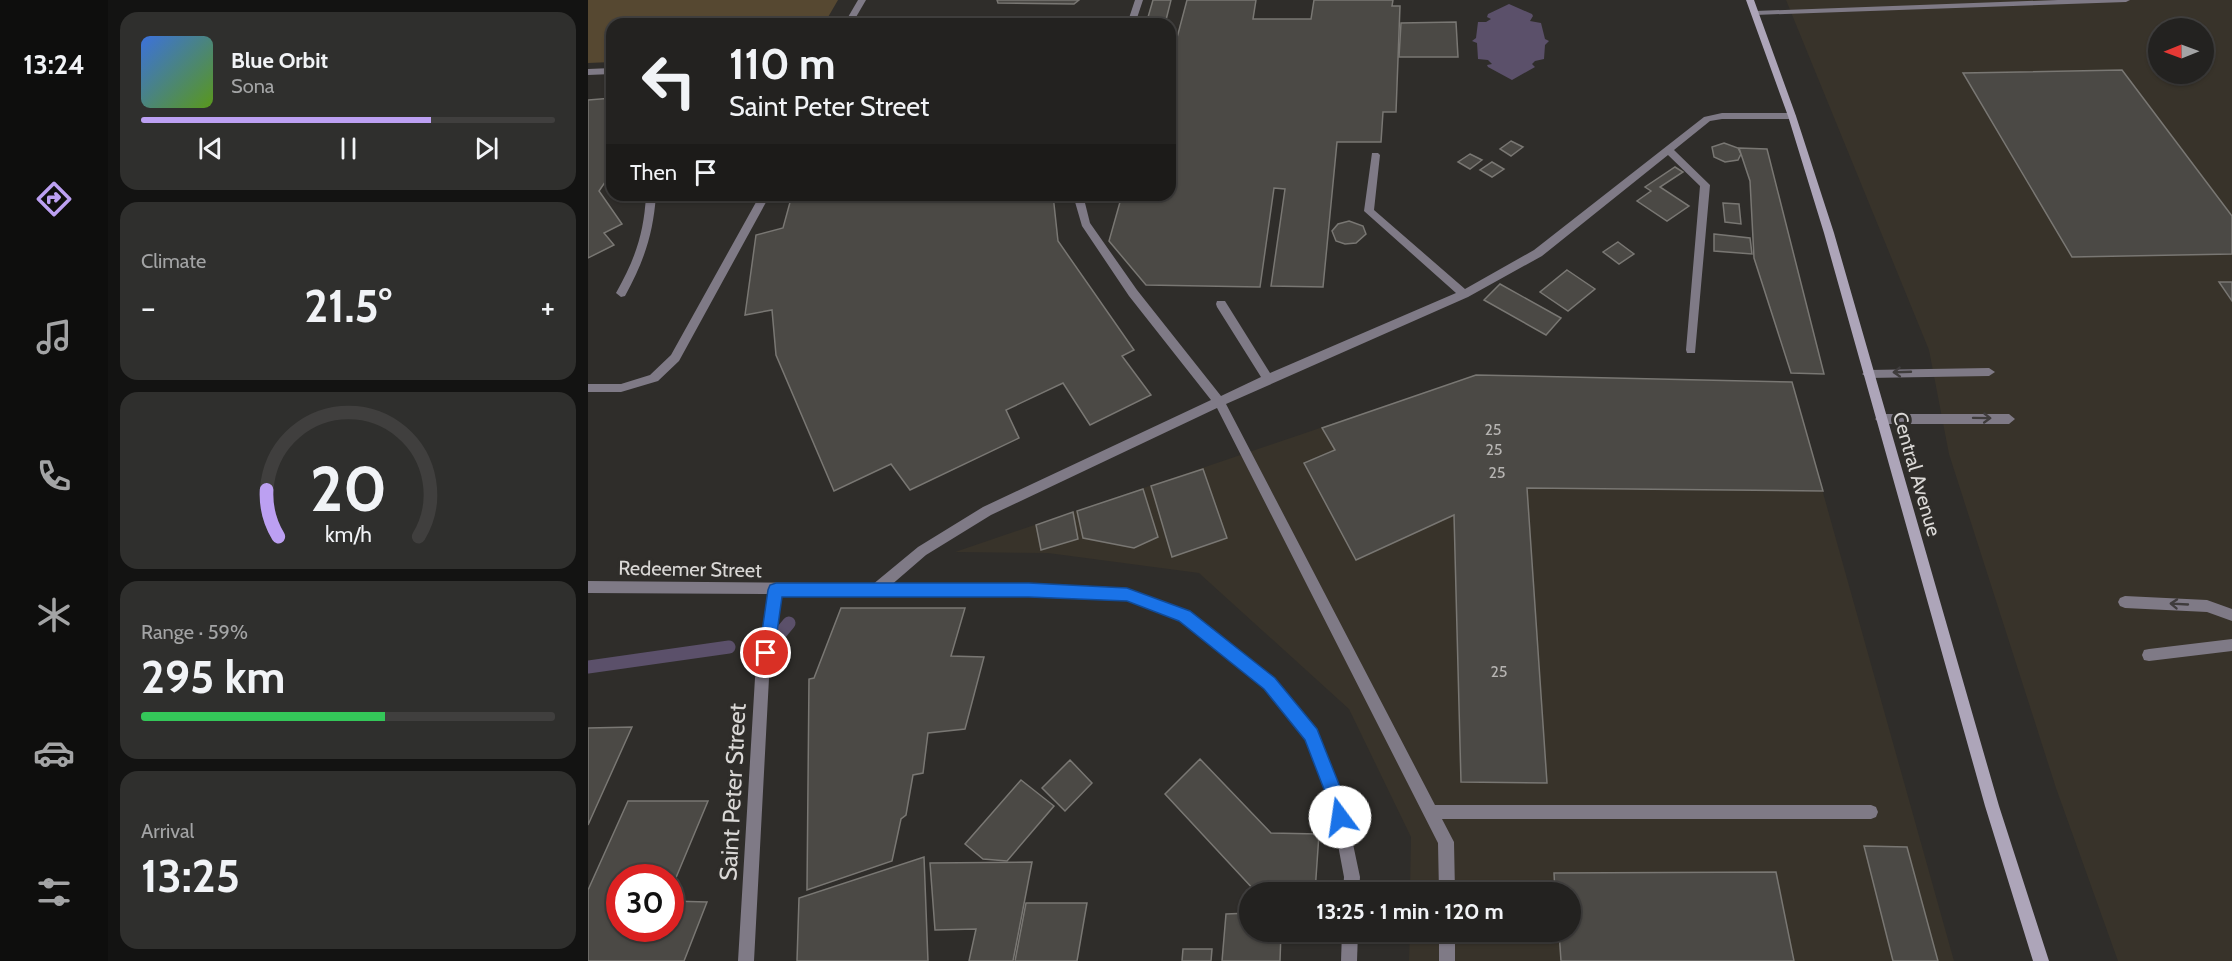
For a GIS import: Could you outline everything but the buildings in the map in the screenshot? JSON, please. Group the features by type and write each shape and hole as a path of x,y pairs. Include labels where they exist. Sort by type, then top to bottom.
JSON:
{"main road":[{"name":"Central Avenue","path":"1750,0 1792,116 1829,232 1992,806 2041,961"}],"street":[{"path":"852,18 862,0"},
{"path":"1133,18 1139,0"},
{"path":"1755,13 2126,0"},
{"path":"588,72 606,71"},
{"path":"877,590 922,551 987,511 1268,379 1464,294 1538,253 1707,119 1722,116 1792,116"},
{"path":"1668,150 1705,185 1691,350"},
{"path":"1375,155 1369,211 1464,294"},
{"path":"621,293 639,262 649,230 651,201"},
{"path":"588,388 621,388 654,378 675,358 762,201"},
{"path":"1080,201 1086,224 1133,292 1220,403 1446,842 1447,882"},
{"path":"1221,304 1268,379"},
{"path":"1868,374 1989,372"},
{"path":"1881,419 2009,419"},
{"name":"Redeemer Street","path":"588,588 1071,591 1127,594 1184,616 1269,683 1311,735 1336,797 1351,882"},
{"name":"Saint Peter Street","path":"746,961 762,678 776,590"},
{"path":"2125,602 2207,606 2232,615"},
{"path":"2148,655 2232,645"},
{"path":"1431,812 1871,812"},
{"path":"1349,961 1350,942"},
{"path":"1447,942 1447,961"}],"shaded area":[{"path":"588,0 838,0 828,18 606,18 606,62 588,63"},
{"path":"1786,0 2232,0 2232,961 2118,961 2056,788 1949,454 1929,350"},
{"path":"1509,4 1532,14 1530,21 1541,23 1545,39 1549,41 1545,45 1544,59 1535,61 1532,64 1535,67 1512,80 1488,67 1487,65 1492,64 1488,60 1478,59 1477,43 1472,41 1476,38 1478,22 1486,22 1491,19 1487,17 1488,14"},
{"path":"1476,375 1792,382 1954,961 1409,961 1410,942 1581,942 1581,882 1410,882 1411,837 1349,709 1199,573 1048,553 955,552"}],"waterway":[{"path":"774,641 789,623"},
{"path":"588,667 729,647"}],"route":[{"path":"766,653 776,590 1029,590 1127,594 1184,616 1269,683 1311,735 1336,797 1340,817"}]}
